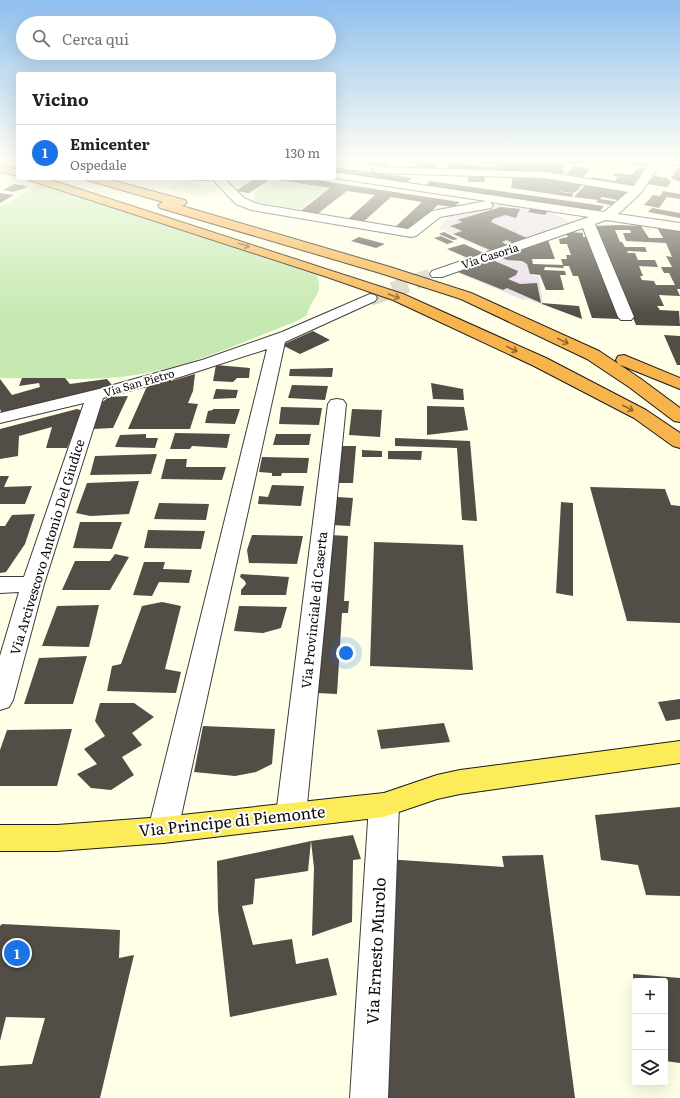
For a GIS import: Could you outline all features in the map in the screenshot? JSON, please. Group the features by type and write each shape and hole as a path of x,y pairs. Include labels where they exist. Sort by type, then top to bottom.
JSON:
{"highway":[{"path":"138,211 324,271 398,297 460,324 540,362 640,414 680,442"},
{"path":"208,211 284,225"},
{"path":"211,211 477,291 607,350 652,378 680,400"},
{"path":"228,216 466,296 593,355 635,383 680,417"},
{"path":"317,237 359,255"},
{"path":"624,360 680,384"}],"main road":[{"name":"Via Principe di Piemonte","path":"0,838 57,838 163,830 384,805 437,787 460,782 680,752"}],"street":[{"path":"275,211 411,233 436,214 446,211"},
{"path":"568,211 680,227"},
{"name":"Via Casoria","path":"438,274 605,217 614,211"},
{"path":"588,223 626,317"},
{"path":"163,830 277,340 370,298"},
{"name":"Via San Pietro","path":"0,418 95,396 277,340"},
{"name":"Via Arcivescovo Antonio Del Giudice","path":"0,699 33,584 95,396"},
{"name":"Via Provinciale di Caserta","path":"291,815 337,404"},
{"path":"0,585 33,584"},
{"name":"Via Ernesto Murolo","path":"369,1098 384,805"}],"shaded area":[{"path":"548,211 570,222 571,225 491,252 439,228 453,212"},
{"path":"527,248 532,276 539,276 543,305 527,299 523,300 456,272"}],"green space":[{"path":"0,211 124,211 317,275 319,282 318,292 307,315 297,321 182,365 142,374 107,378 0,378"}],"building":[{"path":"300,211 321,211 316,215 298,213"},
{"path":"357,211 375,211 362,223 346,221"},
{"path":"412,211 431,211 410,231 393,229"},
{"path":"487,211 519,211 516,218 505,215 493,219 491,222 529,239 514,244 507,240 502,242 507,245 490,250 453,234 462,231 450,226 463,222 457,220"},
{"path":"529,211 548,211 545,215"},
{"path":"670,211 680,213 680,218 648,212"},
{"path":"593,226 641,226 649,238 663,238 658,229 680,230 680,289 677,289 680,296 659,295 664,306 657,306 660,310 679,311 680,326 636,325 603,242","holes":["615,230 630,230 631,233 623,233 626,241 666,243 672,257 666,256 672,267 661,267 664,273 669,273 675,285 656,285 654,281 642,280 640,276 643,276 639,266 658,267 655,260 638,260 635,253 628,253 627,251 647,252 645,247 625,247 622,242 620,242"]},
{"path":"444,232 458,239 453,240 439,234"},
{"path":"571,232 583,233 583,237 588,237 619,319 592,318 578,276 573,276 569,266 563,266 564,268 545,267 544,270 565,271 566,275 560,275 564,290 546,290 540,275 530,274 527,264 522,261 507,260 500,257 548,240 555,259 532,259 533,264 563,265 561,259 567,259 566,255 571,255 567,244 560,244 559,239 568,237 566,234"},
{"path":"441,236 454,242 447,244 434,238"},
{"path":"359,237 385,244 376,248 351,241"},
{"path":"464,244 486,254 470,259 447,249"},
{"path":"492,260 518,271 516,275 508,279 520,284 537,283 541,303 507,288 503,290 458,272"},
{"path":"542,304 579,306 582,319"},
{"path":"313,331 330,340 300,354 282,345"},
{"path":"664,335 680,336 680,365 677,365"},
{"path":"216,365 250,368 249,378 237,378 233,382 213,381"},
{"path":"333,368 332,377 289,376 290,369"},
{"path":"195,374 193,391 188,403 198,404 190,429 128,429 148,384 169,378 171,381"},
{"path":"22,378 65,378 70,384 107,379 112,385 2,414 0,409 0,379 12,395 40,387 39,383 19,386"},
{"path":"431,383 463,389 464,400 433,399"},
{"path":"292,385 328,386 325,400 288,398"},
{"path":"216,389 238,390 236,398 213,399"},
{"path":"128,396 113,428 92,429 101,403 109,397"},
{"path":"427,406 464,407 468,430 427,435"},
{"path":"281,407 322,408 319,425 279,424"},
{"path":"77,409 83,411 67,448 46,448 52,427 19,436 18,456 0,459 0,429"},
{"path":"213,409 240,409 235,424 205,423 208,411"},
{"path":"352,409 382,410 380,437 349,435"},
{"path":"175,433 230,434 227,448 192,446 190,449 170,449"},
{"path":"146,434 146,438 158,438 155,448 115,447 120,435"},
{"path":"276,434 311,434 309,445 273,445"},
{"path":"395,438 470,441 477,521 462,520 457,448 395,446"},
{"path":"341,446 356,446 353,483 337,483"},
{"path":"362,450 382,451 382,457 362,457"},
{"path":"388,451 422,451 421,460 388,459"},
{"path":"157,454 151,474 90,475 95,456"},
{"path":"262,457 309,458 307,473 282,473 281,476 272,476 272,473 259,472"},
{"path":"166,459 187,459 186,467 226,467 222,480 161,479"},
{"path":"0,476 9,476 4,487 32,486 25,504 0,504"},
{"path":"139,481 129,514 90,516 76,513 87,483"},
{"path":"272,485 304,486 301,506 258,504 259,496 268,497"},
{"path":"590,487 665,489 671,505 680,506 680,623 627,621"},
{"path":"337,497 353,498 350,526 332,525"},
{"path":"561,502 573,503 573,596 556,593"},
{"path":"159,503 209,504 206,520 154,519"},
{"path":"35,514 25,544 6,572 0,573 0,526 5,526 12,515"},
{"path":"80,522 122,522 112,549 73,548"},
{"path":"148,530 205,531 201,549 144,548"},
{"path":"252,535 303,536 297,564 249,563 247,550"},
{"path":"331,535 348,536 344,601 349,601 348,613 342,613 337,694 317,693"},
{"path":"374,542 463,545 473,670 370,666"},
{"path":"115,554 129,557 110,590 62,590 75,561 110,561"},
{"path":"144,562 165,562 163,569 192,570 189,583 159,582 152,596 133,595"},
{"path":"241,574 289,577 286,595 241,595 241,590 246,584 240,577"},
{"path":"162,602 181,606 165,669 181,672 176,693 107,691 112,666 121,664 142,606"},
{"path":"99,605 89,647 42,646 57,606"},
{"path":"239,606 287,607 281,628 263,633 234,631"},
{"path":"87,656 73,704 24,704 39,658"},
{"path":"680,699 680,719 666,721 658,702"},
{"path":"100,703 134,703 154,717 132,733 142,745 122,757 134,775 111,790 91,788 77,774 97,764 84,749 105,736 95,721"},
{"path":"444,723 450,742 381,749 377,730"},
{"path":"203,726 275,729 272,764 256,772 235,776 194,772"},
{"path":"72,729 57,786 0,786 0,750 7,730"},
{"path":"680,807 680,896 646,895 638,865 601,860 595,815"},
{"path":"353,835 361,859 353,860 352,922 312,936 314,868 311,841"},
{"path":"311,841 308,871 255,879 253,904 242,906 253,945 292,939 296,964 328,958 337,995 230,1017 218,910 217,861"},
{"path":"543,855 575,1098 379,1098 386,859 504,867 502,856"},
{"path":"2,924 120,930 119,958 134,955 100,1098 0,1098 0,1066 32,1064 45,1018 6,1017 0,1041 0,926"},
{"path":"633,974 680,978 680,1063 668,1061 668,978 633,978"}],"tunnel":[{"path":"370,298 437,274"}],"place":[{"name":"Emicenter","path":"17,953"}]}
